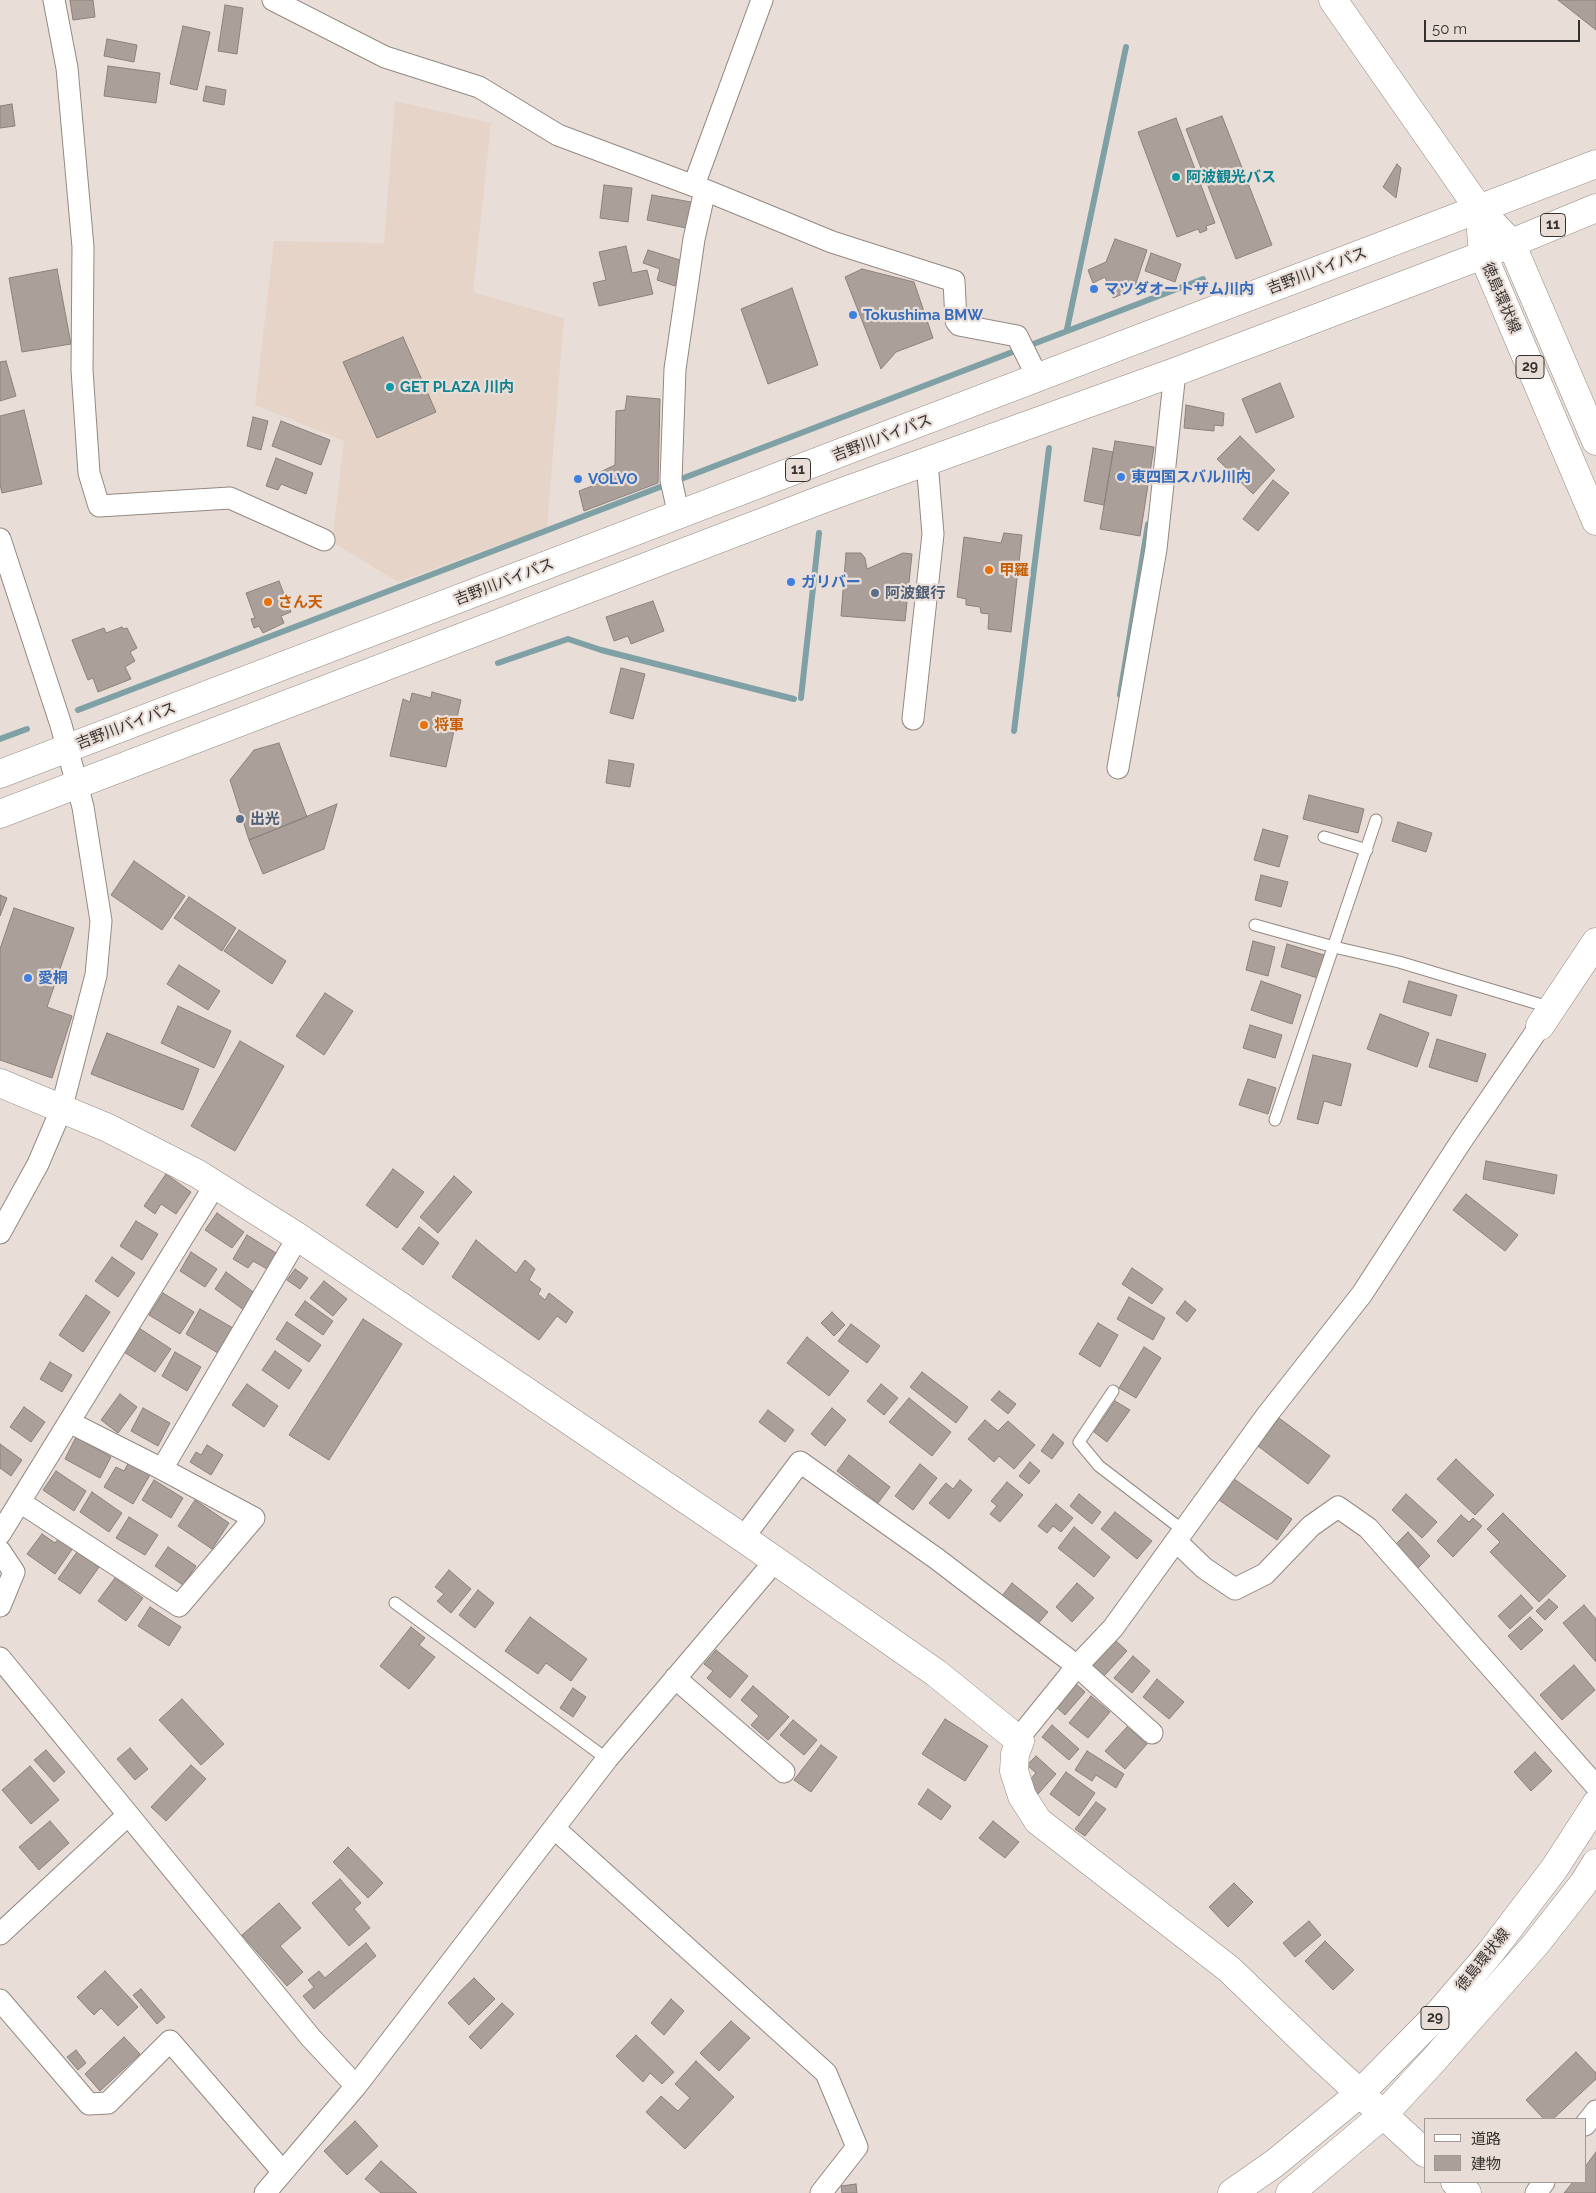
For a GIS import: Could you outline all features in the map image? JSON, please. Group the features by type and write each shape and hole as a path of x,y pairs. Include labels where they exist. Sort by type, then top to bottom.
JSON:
{"main road":[{"name":"徳島環状線","path":"1333,0 1479,210 1511,243 1596,441"},
{"name":"吉野川バイパス","path":"0,774 1596,164"},
{"name":"11","path":"0,814 822,500 1175,372 1483,255 1596,208"},
{"name":"徳島環状線","path":"1479,210 1483,255 1596,521"},
{"path":"1546,1017 1596,942"},
{"path":"0,1083 108,1128 198,1174 298,1238 743,1538 928,1667 1020,1741 1015,1754 1014,1771 1022,1796 1038,1821 1229,1969 1359,2094 1384,2114 1424,2152"},
{"name":"徳島環状線","path":"1232,2193 1275,2163 1359,2094 1439,2013 1490,1953 1554,1870 1596,1804"},
{"name":"徳島環状線","path":"1290,2193 1384,2114 1535,1945 1583,1884 1596,1863"},
{"path":"1456,2183 1467,2193"}],"street":[{"path":"54,0 67,68 80,207 83,247 82,370 90,473 99,506 230,498 324,540"},
{"path":"273,0 385,57 479,87 558,135 700,187 832,242 954,281 956,321 959,325 1017,336 1038,378"},
{"path":"679,516 671,484 675,369 700,187 762,0"},
{"path":"1118,768 1156,549 1175,372"},
{"path":"913,719 933,534 927,462"},
{"path":"0,539 68,749 77,786 101,921 96,975 61,1110 38,1164 0,1233"},
{"path":"1018,1739 1077,1666 1112,1628 1181,1536 1266,1415 1362,1294 1462,1140 1546,1017"},
{"path":"0,1534 214,1185"},
{"path":"162,1469 298,1238"},
{"path":"20,1502 179,1606 254,1518 69,1422"},
{"path":"743,1538 800,1462 937,1559 1077,1666 1152,1733"},
{"path":"1181,1536 1204,1568 1234,1589 1265,1574 1311,1526 1338,1507 1368,1528 1596,1786"},
{"path":"0,1552 14,1572 0,1606"},
{"path":"265,2193 356,2086 607,1759 775,1560"},
{"path":"0,1658 311,2038 356,2086"},
{"path":"675,1678 784,1772"},
{"path":"0,1934 128,1815"},
{"path":"554,1828 826,2073 857,2147 821,2193"},
{"path":"0,2000 89,2104 108,2103 170,2042 283,2172"},
{"path":"1586,2124 1596,2112"}],"lane":[{"path":"1275,1120 1376,820"},
{"path":"1324,837 1366,850"},
{"path":"1255,925 1334,947 1399,962 1546,1017"},
{"path":"1113,1391 1079,1442 1099,1466 1181,1536"},
{"path":"395,1603 607,1759"}],"shaded area":[{"path":"395,101 491,123 473,292 564,318 547,527 398,582 332,542 344,441 255,405 274,241 384,243"}],"building":[{"path":"70,0 93,0 95,17 73,20"},
{"path":"1558,0 1596,0 1596,30"},
{"path":"225,5 243,8 237,54 218,51"},
{"path":"183,26 210,32 197,90 170,84"},
{"path":"107,39 137,45 134,62 104,56"},
{"path":"108,66 160,73 156,103 104,96"},
{"path":"206,86 226,90 224,105 203,101"},
{"path":"12,104 15,126 0,128 0,106"},
{"path":"1222,116 1272,245 1236,259 1186,129"},
{"name":"阿波観光バス","path":"1176,118 1215,223 1206,226 1207,230 1200,233 1198,229 1177,237 1138,132"},
{"path":"1397,164 1401,168 1396,198 1383,187"},
{"path":"604,185 632,188 628,222 600,218"},
{"path":"652,195 691,202 686,228 647,220"},
{"path":"1115,239 1147,250 1134,289 1113,298 1105,277 1093,283 1088,270 1106,262"},
{"path":"626,246 632,273 647,270 653,294 599,306 593,283 606,280 599,252"},
{"path":"648,250 683,261 675,286 657,280 660,269 643,263"},
{"path":"1151,253 1181,264 1175,282 1145,271"},
{"path":"57,269 71,344 22,352 9,278"},
{"path":"862,269 914,282 933,338 896,352 881,369 845,277"},
{"path":"792,288 818,365 768,384 741,309"},
{"name":"GET PLAZA 川内","path":"403,337 436,412 377,438 343,362"},
{"path":"6,361 16,396 0,401 0,362"},
{"path":"1280,383 1294,417 1256,433 1242,399"},
{"path":"627,396 660,399 658,483 584,511 579,491 600,483 598,473 615,465 616,411 625,410"},
{"path":"1186,405 1224,413 1223,426 1214,425 1214,431 1184,428"},
{"path":"24,410 42,484 2,493 0,485 0,416"},
{"path":"253,417 268,421 261,450 247,446"},
{"path":"281,421 330,440 321,465 272,446"},
{"path":"1240,436 1275,470 1253,494 1217,459"},
{"path":"1115,441 1154,447 1140,536 1100,529"},
{"path":"1093,448 1113,452 1104,505 1084,501"},
{"path":"276,458 313,473 306,494 281,484 278,490 266,486"},
{"path":"1273,480 1289,493 1258,531 1243,519"},
{"name":"甲羅","path":"1004,533 1022,535 1011,632 988,629 989,614 981,613 980,607 966,605 966,599 957,597 964,537 1001,543"},
{"name":"阿波銀行","path":"846,553 861,553 865,558 867,569 903,553 912,554 905,621 841,616"},
{"name":"さん天","path":"279,581 291,612 281,616 284,623 263,633 259,626 254,628 251,619 255,618 246,593"},
{"path":"653,601 664,631 631,644 628,636 614,641 606,617"},
{"path":"122,627 123,629 127,628 137,648 130,652 135,661 125,667 131,679 98,692 93,678 88,680 72,640 104,628 106,633"},
{"path":"621,668 645,674 633,719 610,713"},
{"path":"432,692 461,700 446,767 390,756 403,699 410,702 412,693 431,698"},
{"path":"279,743 307,817 249,840 230,780 254,750"},
{"path":"609,760 634,764 630,787 606,783"},
{"path":"1309,795 1364,809 1358,833 1303,819"},
{"path":"337,804 324,849 263,874 249,840"},
{"path":"1398,822 1432,833 1426,852 1392,841"},
{"path":"1263,829 1288,836 1279,867 1254,860"},
{"path":"134,861 185,896 162,930 111,895"},
{"path":"1261,875 1288,882 1281,907 1255,900"},
{"path":"0,895 7,898 0,916"},
{"path":"189,897 236,928 222,951 174,918"},
{"name":"愛桐","path":"14,908 74,928 47,1007 72,1016 52,1078 0,1060 0,949"},
{"path":"239,930 286,961 272,984 224,951"},
{"path":"1253,941 1275,947 1268,976 1246,970"},
{"path":"1287,944 1324,955 1318,978 1281,967"},
{"path":"179,965 220,991 208,1010 167,984"},
{"path":"1261,981 1301,995 1292,1024 1251,1010"},
{"path":"1409,981 1457,995 1451,1016 1403,1002"},
{"path":"325,993 353,1011 324,1055 296,1036"},
{"path":"178,1006 231,1031 214,1068 161,1043"},
{"path":"1380,1014 1429,1033 1417,1067 1367,1049"},
{"path":"1250,1025 1282,1035 1275,1058 1243,1048"},
{"path":"107,1033 199,1069 183,1110 91,1074"},
{"path":"1437,1039 1486,1054 1477,1082 1429,1067"},
{"path":"240,1041 284,1066 235,1151 191,1126"},
{"path":"1313,1055 1351,1064 1341,1106 1324,1101 1318,1124 1297,1119"},
{"path":"1248,1079 1276,1088 1268,1114 1239,1105"},
{"path":"1486,1161 1557,1175 1554,1194 1483,1179"},
{"path":"393,1169 424,1192 397,1228 366,1205"},
{"path":"166,1174 191,1192 176,1214 161,1204 155,1214 144,1206"},
{"path":"454,1176 472,1192 438,1233 420,1217"},
{"path":"1466,1194 1518,1235 1505,1251 1453,1210"},
{"path":"217,1213 244,1232 232,1248 205,1230"},
{"path":"136,1221 158,1234 142,1260 120,1246"},
{"path":"419,1227 439,1243 423,1265 402,1249"},
{"path":"247,1235 276,1253 267,1269 253,1261 248,1268 233,1259"},
{"path":"476,1240 516,1273 525,1260 535,1269 529,1280 541,1289 538,1294 545,1300 549,1293 573,1312 566,1323 557,1316 539,1340 452,1277"},
{"path":"191,1252 217,1269 205,1287 180,1271"},
{"path":"112,1257 135,1273 118,1297 95,1281"},
{"path":"1132,1268 1163,1289 1152,1304 1122,1284"},
{"path":"295,1269 308,1278 300,1289 287,1280"},
{"path":"226,1272 256,1294 244,1310 215,1289"},
{"path":"324,1281 347,1299 333,1316 310,1298"},
{"path":"163,1293 194,1312 180,1334 149,1315"},
{"path":"86,1295 110,1312 83,1352 59,1335"},
{"path":"1129,1297 1165,1318 1153,1340 1117,1319"},
{"path":"305,1301 333,1321 323,1335 295,1315"},
{"path":"1185,1301 1196,1310 1187,1322 1176,1313"},
{"path":"200,1309 233,1328 218,1353 186,1334"},
{"path":"832,1312 845,1325 834,1336 821,1323"},
{"path":"363,1319 402,1344 329,1460 289,1435"},
{"path":"287,1322 321,1345 309,1362 276,1339"},
{"path":"1098,1323 1118,1335 1100,1367 1079,1354"},
{"path":"851,1324 880,1346 867,1363 838,1341"},
{"path":"139,1328 171,1349 155,1372 124,1352"},
{"path":"807,1337 849,1371 829,1396 787,1363"},
{"path":"1144,1347 1161,1358 1136,1398 1119,1388"},
{"path":"275,1351 302,1370 289,1389 262,1370"},
{"path":"175,1352 201,1367 187,1391 162,1376"},
{"path":"50,1362 72,1375 62,1392 40,1379"},
{"path":"922,1372 968,1407 956,1423 910,1387"},
{"path":"247,1384 278,1406 264,1427 232,1405"},
{"path":"881,1384 898,1398 884,1415 867,1401"},
{"path":"999,1391 1016,1404 1008,1414 991,1400"},
{"path":"120,1394 137,1407 118,1433 101,1420"},
{"path":"909,1398 951,1432 932,1456 889,1422"},
{"path":"1115,1401 1130,1410 1107,1442 1094,1432"},
{"path":"24,1407 45,1422 31,1442 10,1427"},
{"path":"143,1408 170,1423 158,1446 131,1431"},
{"path":"832,1408 846,1420 825,1446 811,1434"},
{"path":"768,1410 794,1430 785,1442 759,1422"},
{"path":"1279,1418 1330,1456 1308,1484 1258,1446"},
{"path":"985,1420 998,1431 1008,1421 1035,1445 1014,1469 999,1456 994,1462 968,1439"},
{"path":"1053,1434 1064,1443 1052,1459 1041,1451"},
{"path":"76,1437 111,1457 100,1478 65,1459"},
{"path":"0,1444 22,1460 11,1476 0,1468"},
{"path":"207,1445 223,1455 211,1475 190,1462 196,1452 201,1455"},
{"path":"849,1455 890,1487 878,1503 837,1471"},
{"path":"1456,1459 1494,1495 1475,1515 1437,1479"},
{"path":"129,1462 150,1475 133,1504 104,1487 116,1467 124,1471"},
{"path":"1030,1462 1040,1471 1029,1484 1019,1476"},
{"path":"920,1464 937,1478 913,1510 895,1496"},
{"path":"56,1471 86,1491 74,1511 43,1490"},
{"path":"1234,1479 1292,1519 1277,1540 1219,1500"},
{"path":"154,1480 183,1498 171,1518 142,1500"},
{"path":"960,1480 972,1490 949,1519 929,1503 946,1483 953,1489"},
{"path":"1007,1482 1023,1495 1000,1522 990,1514 997,1506 991,1501"},
{"path":"92,1492 122,1513 109,1532 80,1512"},
{"path":"1079,1494 1101,1512 1092,1524 1070,1506"},
{"path":"1406,1494 1437,1522 1422,1538 1392,1510"},
{"path":"195,1500 229,1523 212,1549 178,1526"},
{"path":"1056,1504 1073,1518 1061,1532 1053,1526 1047,1533 1038,1526"},
{"path":"1115,1512 1152,1541 1137,1559 1101,1529"},
{"path":"1503,1513 1566,1576 1539,1602 1490,1552 1500,1542 1487,1529"},
{"path":"1461,1515 1469,1522 1473,1518 1482,1526 1453,1557 1437,1541"},
{"path":"129,1517 158,1535 145,1555 116,1538"},
{"path":"1074,1527 1110,1557 1094,1577 1058,1548"},
{"path":"1408,1532 1430,1556 1418,1568 1395,1545"},
{"path":"42,1534 55,1543 59,1538 73,1548 55,1574 27,1554"},
{"path":"168,1547 196,1566 183,1585 155,1566"},
{"path":"77,1552 99,1567 80,1594 58,1579"},
{"path":"449,1570 471,1589 451,1613 437,1601 444,1594 435,1587"},
{"path":"115,1578 143,1598 126,1621 98,1601"},
{"path":"1012,1583 1048,1612 1037,1625 1002,1596"},
{"path":"1077,1583 1094,1598 1072,1622 1056,1607"},
{"path":"478,1590 494,1603 475,1628 459,1615"},
{"path":"1521,1595 1533,1608 1510,1629 1498,1616"},
{"path":"1549,1599 1558,1607 1545,1620 1536,1611"},
{"path":"1584,1605 1596,1619 1596,1662 1563,1623"},
{"path":"150,1607 181,1627 169,1646 138,1626"},
{"path":"530,1617 587,1659 571,1681 546,1663 538,1674 505,1651"},
{"path":"1530,1617 1543,1630 1521,1650 1508,1636"},
{"path":"411,1627 425,1638 419,1645 435,1657 409,1689 380,1666"},
{"path":"1115,1640 1127,1651 1103,1677 1091,1666"},
{"path":"716,1650 748,1676 730,1698 707,1678 713,1671 704,1664"},
{"path":"1133,1656 1150,1671 1132,1693 1114,1678"},
{"path":"1574,1665 1595,1690 1562,1720 1540,1695"},
{"path":"1157,1679 1184,1702 1169,1719 1143,1697"},
{"path":"1074,1682 1085,1692 1065,1715 1054,1705"},
{"path":"753,1686 789,1717 768,1740 751,1725 759,1716 741,1700"},
{"path":"573,1688 586,1697 573,1717 560,1708"},
{"path":"1091,1696 1110,1712 1088,1738 1069,1723"},
{"path":"182,1699 224,1744 201,1765 159,1720"},
{"path":"945,1719 988,1746 965,1781 922,1754"},
{"path":"793,1720 817,1740 804,1755 780,1735"},
{"path":"1052,1725 1079,1749 1069,1760 1042,1737"},
{"path":"1127,1727 1147,1744 1125,1769 1105,1751"},
{"path":"821,1745 837,1757 811,1792 794,1780"},
{"path":"130,1748 148,1769 135,1780 117,1759"},
{"path":"46,1750 65,1772 54,1782 34,1760"},
{"path":"1087,1751 1124,1774 1116,1788 1096,1775 1092,1781 1075,1770"},
{"path":"1535,1752 1552,1771 1531,1791 1514,1772"},
{"path":"1036,1756 1056,1774 1038,1794 1026,1784 1036,1773 1027,1765"},
{"path":"191,1765 206,1779 166,1821 151,1807"},
{"path":"30,1766 59,1800 31,1824 2,1790"},
{"path":"1066,1772 1095,1793 1079,1816 1050,1794"},
{"path":"928,1789 951,1806 941,1820 918,1804"},
{"path":"1096,1802 1106,1809 1085,1836 1075,1829"},
{"path":"50,1821 69,1843 39,1870 19,1847"},
{"path":"993,1821 1019,1842 1005,1858 979,1838"},
{"path":"348,1847 383,1883 368,1898 333,1862"},
{"path":"340,1879 361,1903 354,1909 370,1928 349,1946 312,1903"},
{"path":"1234,1883 1253,1902 1228,1927 1209,1907"},
{"path":"279,1903 301,1928 280,1946 303,1972 287,1986 242,1935"},
{"path":"1309,1921 1321,1935 1295,1957 1283,1943"},
{"path":"1325,1941 1354,1970 1333,1990 1305,1961"},
{"path":"366,1943 376,1956 314,2009 303,1996 314,1987 308,1980 319,1971 325,1978"},
{"path":"105,1971 138,2007 118,2026 101,2008 94,2015 77,1997"},
{"path":"474,1978 495,1999 469,2025 448,2003"},
{"path":"141,1989 165,2017 157,2024 133,1995"},
{"path":"671,1999 684,2011 664,2035 651,2023"},
{"path":"502,2003 514,2014 481,2049 469,2037"},
{"path":"731,2021 750,2038 719,2071 700,2053"},
{"path":"636,2035 674,2072 662,2084 650,2073 643,2082 616,2056"},
{"path":"124,2037 140,2054 100,2091 85,2074"},
{"path":"76,2050 86,2063 78,2070 67,2057"},
{"path":"1576,2052 1596,2073 1596,2079 1554,2118 1543,2118 1526,2100"},
{"path":"696,2061 734,2097 685,2149 646,2112 661,2096 678,2111 690,2098 675,2084"},
{"path":"355,2121 378,2146 347,2175 324,2151"},
{"path":"1596,2152 1596,2193 1564,2193 1572,2183 1586,2183 1586,2166"},
{"path":"381,2161 417,2193 381,2193 365,2179"},
{"path":"856,2184 857,2193 842,2193 841,2186"}],"waterway":[{"path":"1067,329 1126,47"},
{"path":"78,710 1203,279"},
{"path":"1014,731 1049,448"},
{"path":"1120,695 1148,524"},
{"path":"801,698 819,533"},
{"path":"498,663 568,639 601,650 794,699"},
{"path":"0,739 27,729"}],"place":[{"name":"阿波観光バス","path":"1176,177"},
{"name":"マツダオートザム川内","path":"1094,289"},
{"name":"Tokushima BMW","path":"853,315"},
{"name":"GET PLAZA 川内","path":"390,387"},
{"name":"東四国スバル川内","path":"1121,477"},
{"name":"VOLVO","path":"578,479"},
{"name":"甲羅","path":"989,570"},
{"name":"ガリバー","path":"791,582"},
{"name":"阿波銀行","path":"875,593"},
{"name":"さん天","path":"268,602"},
{"name":"将軍","path":"424,725"},
{"name":"出光","path":"240,819"},
{"name":"愛桐","path":"28,978"}]}
